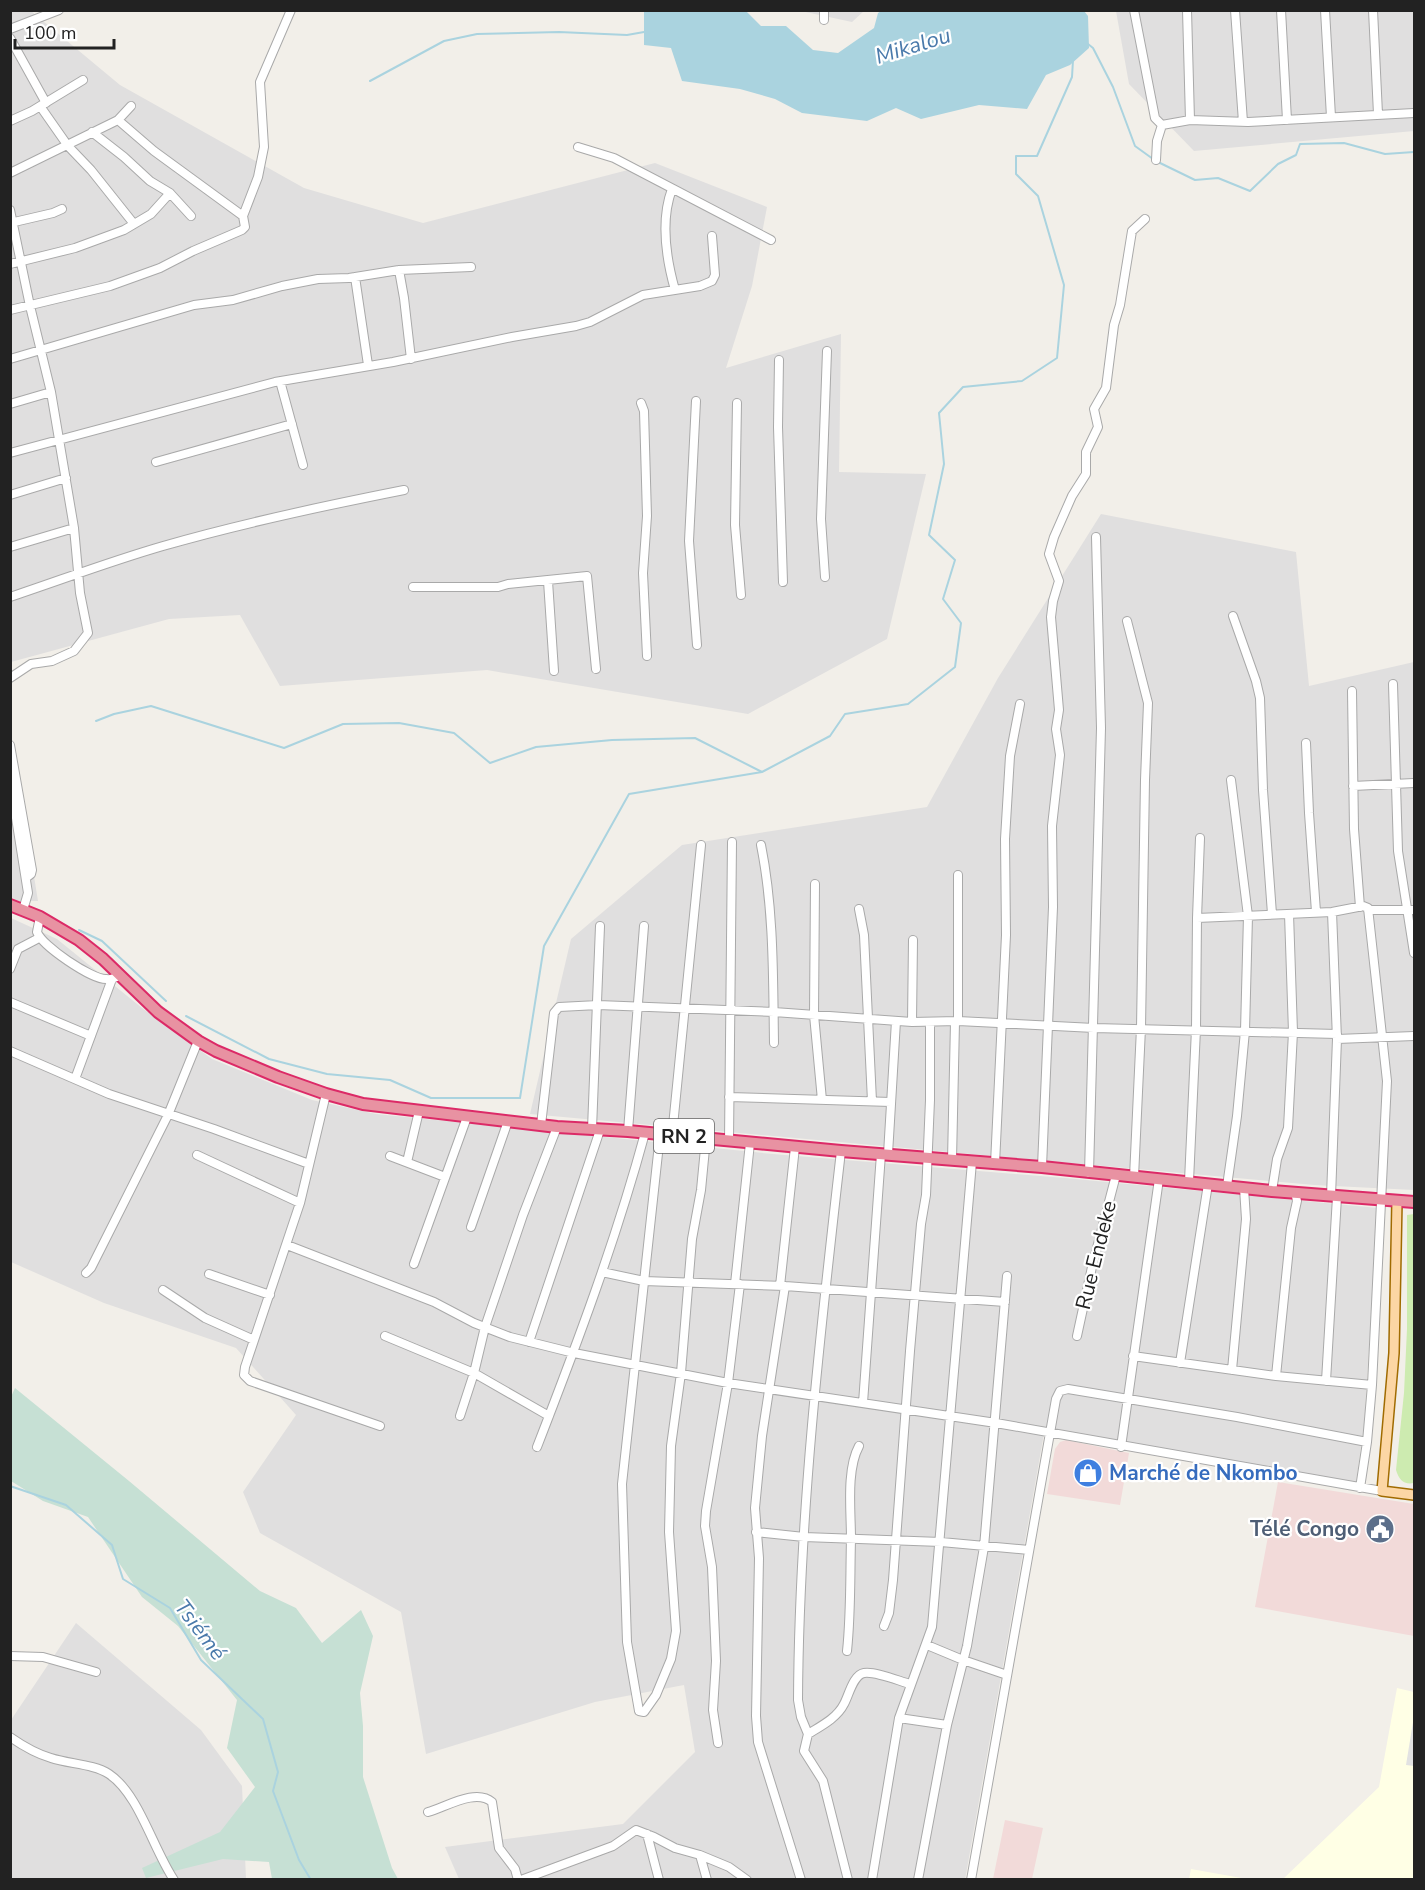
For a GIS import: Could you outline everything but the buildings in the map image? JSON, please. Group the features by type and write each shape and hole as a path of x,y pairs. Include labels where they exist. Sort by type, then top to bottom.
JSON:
{"highway":[{"name":"RN 2","path":"10,905 40,917 90,949 116,977 198,1041 237,1060 326,1094 363,1104 557,1127 928,1157 1272,1191 1414,1202"}],"main road":[{"path":"1397,1201 1397,1275 1392,1389 1382,1491 1414,1496"}],"street":[{"path":"10,30 59,10"},
{"path":"10,310 110,286 160,268 245,227 243,216 258,177 264,147 260,82 291,10"},
{"path":"824,10 824,20"},
{"path":"1134,10 1155,118 1162,126"},
{"path":"1187,10 1190,120"},
{"path":"1235,10 1243,122"},
{"path":"1281,10 1287,120"},
{"path":"1325,10 1331,117"},
{"path":"1373,10 1378,114"},
{"path":"10,38 43,104 68,146 91,170 134,224"},
{"path":"10,121 83,80"},
{"path":"10,173 118,120 131,106"},
{"path":"1162,126 1190,120 1243,122 1414,113"},
{"path":"118,120 154,151 243,216"},
{"path":"1156,160 1157,141 1162,126"},
{"path":"92,132 150,181 170,193 191,216"},
{"path":"578,147 614,158 771,240"},
{"path":"672,189 667,203 666,243 669,271 675,290"},
{"path":"10,264 75,248 134,224 151,214 170,193"},
{"path":"11,223 53,213 62,208"},
{"path":"10,210 11,223 51,392 74,528 77,574 88,633 74,651 52,662 31,664 10,678"},
{"path":"1042,1167 1053,907 1052,826 1060,752 1056,729 1059,710 1051,617 1059,580 1049,554 1072,496 1086,474 1086,452 1098,427 1094,409 1106,388 1114,325 1120,305 1132,231 1145,219"},
{"path":"10,453 280,381 411,359 590,322 643,295 700,286 712,281 715,275 712,236"},
{"path":"10,359 194,305 233,300 318,279 355,277 399,270 471,267"},
{"path":"399,270 411,359"},
{"path":"355,277 368,366"},
{"path":"825,577 821,519 827,351"},
{"path":"779,360 778,428 783,582"},
{"path":"280,381 303,465"},
{"path":"10,404 51,392"},
{"path":"696,401 689,541 697,645"},
{"path":"641,403 644,411 647,516 643,573 647,656"},
{"path":"737,403 735,525 741,595"},
{"path":"156,462 292,424"},
{"path":"10,495 66,478"},
{"path":"10,597 161,546 230,527 291,512 404,490"},
{"path":"10,547 74,528"},
{"path":"1089,1173 1101,728 1096,537"},
{"path":"413,587 498,587 587,576 596,669"},
{"path":"548,581 554,671"},
{"path":"1233,616 1260,698 1263,790 1272,914"},
{"path":"1127,621 1149,704 1145,780 1141,1028 1134,1177"},
{"path":"1393,684 1398,851 1411,910 1414,953"},
{"path":"1352,691 1354,829 1359,907"},
{"path":"996,1164 1000,1023 1006,935 1005,839 1010,756 1020,704"},
{"path":"1306,743 1316,912"},
{"path":"10,745 13,782 32,870 26,878 28,893 24,910"},
{"path":"1227,1186 1245,1030 1248,916 1231,780"},
{"path":"1353,786 1414,783"},
{"path":"1189,1182 1196,1029 1200,838"},
{"path":"729,1141 732,842"},
{"path":"672,1136 701,845"},
{"path":"761,845 767,876 774,1043"},
{"path":"952,1160 957,1021 958,875"},
{"path":"814,884 814,1015 822,1100"},
{"path":"1197,918 1332,912 1359,907 1367,907 1368,910 1411,910"},
{"path":"859,909 864,935 872,1101"},
{"path":"1360,1488 1372,1385 1383,1200 1387,1082 1368,910"},
{"path":"1326,1381 1334,1196 1337,1036 1332,912"},
{"path":"1272,1191 1277,1159 1288,1128 1293,1032 1289,914"},
{"path":"40,917 37,926 39,938 87,973 100,978 116,977 75,1079"},
{"path":"529,1342 596,1130 600,926"},
{"path":"628,1131 644,926"},
{"path":"10,969 18,949 39,938"},
{"path":"912,1022 913,940"},
{"path":"10,1002 91,1036"},
{"path":"541,1125 554,1013 559,1007 598,1005 774,1012 896,1022 957,1021 1094,1028 1245,1030 1337,1036 1414,1036"},
{"path":"863,1403 871,1292 891,1102 896,1022"},
{"path":"884,1626 889,1613 892,1591 905,1410 928,1157 930,1022"},
{"path":"86,1273 91,1268 168,1115 198,1041"},
{"path":"10,1051 109,1094 309,1164"},
{"path":"326,1094 300,1203 243,1371 246,1378 380,1426"},
{"path":"729,1097 891,1102"},
{"path":"407,1162 419,1111"},
{"path":"414,1264 467,1117"},
{"path":"471,1227 508,1121"},
{"path":"459,1416 474,1373 485,1328 523,1215 557,1127"},
{"path":"537,1447 574,1353 627,1202 645,1133"},
{"path":"660,1134 636,1365 625,1446 623,1498 627,1642 639,1711 644,1712 656,1695 671,1659 676,1631 669,1532 671,1446 681,1373 692,1239 701,1190 706,1138"},
{"path":"718,1743 712,1710 716,1660 712,1567 705,1526 728,1383 750,1143"},
{"path":"795,1147 782,1286 755,1508 759,1558 757,1737 801,1880"},
{"path":"841,1151 814,1395 804,1537 798,1700 801,1717 808,1734 804,1751 823,1781 848,1880"},
{"path":"197,1155 300,1203"},
{"path":"390,1156 445,1177"},
{"path":"872,1880 899,1718 932,1627 972,1162"},
{"name":"Rue Endeke","path":"1077,1336 1116,1175"},
{"path":"1121,1447 1159,1179"},
{"path":"1180,1363 1208,1184"},
{"path":"1232,1370 1246,1219 1244,1188"},
{"path":"1276,1376 1297,1201 1295,1192"},
{"path":"287,1245 434,1302 485,1328 574,1353 728,1383 996,1423 1121,1447 1382,1491"},
{"path":"602,1272 644,1281 782,1286 1005,1302"},
{"path":"209,1274 270,1295"},
{"path":"918,1880 984,1547 1007,1276"},
{"path":"163,1290 205,1318 254,1340"},
{"path":"385,1336 474,1373 549,1416"},
{"path":"1133,1356 1276,1376 1372,1385"},
{"path":"971,1880 1056,1399 1060,1391 1064,1389 1127,1398 1367,1442"},
{"path":"847,1651 850,1628 852,1466 859,1446"},
{"path":"756,1532 804,1537 941,1542 1029,1550"},
{"path":"927,1645 1007,1675"},
{"path":"10,1656 42,1657 96,1672"},
{"path":"808,1734 838,1713 856,1678 862,1673 910,1684"},
{"path":"899,1718 947,1725"},
{"path":"10,1737 51,1758 110,1774 134,1802 174,1880"},
{"path":"428,1812 469,1798 489,1799 492,1802 499,1848 515,1869 520,1880 613,1846 636,1830 675,1848 729,1867 747,1880"},
{"path":"646,1834 659,1880"},
{"path":"700,1855 707,1880"}],"shaded area":[{"path":"11,11 31,11 120,85 304,188 423,223 655,163 767,207 752,286 726,368 841,334 839,472 926,474 887,639 748,714 487,670 280,686 240,615 169,619 11,662"},
{"path":"801,11 864,11 852,22"},
{"path":"1116,11 1414,11 1414,131 1194,151 1129,84"},
{"path":"1101,514 1296,552 1309,686 1414,662 1414,1190 1314,1185 530,1114 571,939 682,845 927,807 998,678"},
{"path":"10,727 38,901 18,901 11,897"},
{"path":"11,918 57,939 142,1008 212,1059 312,1100 376,1114 773,1154 1065,1178 1378,1208 1364,1426 1356,1482 1045,1428 965,1880 459,1879 445,1847 623,1824 695,1752 684,1685 595,1702 426,1754 401,1612 260,1533 243,1492 296,1415 236,1348 104,1303 11,1262"},
{"path":"15,1388 260,1591 296,1608 322,1643 361,1610 373,1636 360,1693 363,1726 363,1777 392,1868 398,1879 272,1879 269,1862 223,1859 146,1878 142,1868 220,1832 255,1787 227,1748 237,1700 178,1626 142,1597 88,1517 43,1501 11,1481 10,1399"},
{"name":"Marché de Nkombo","path":"1066,1440 1129,1453 1120,1505 1047,1494 1055,1449 1060,1442"},
{"path":"1278,1482 1414,1504 1414,1636 1255,1607"},
{"path":"76,1623 201,1730 242,1786 246,1879 11,1880 11,1720"},
{"path":"1397,1688 1414,1692 1414,1879 1278,1880 1283,1879 1379,1787"},
{"path":"1414,1716 1414,1766 1406,1765"},
{"path":"1005,1820 1043,1828 1032,1879 993,1879"},
{"path":"1191,1869 1247,1879 1189,1879"}],"green space":[{"path":"1414,1214 1414,1483 1407,1483 1402,1481 1396,1470 1404,1393 1407,1329 1407,1215"}],"water":[{"path":"644,11 746,11 761,26 786,26 813,50 838,53 874,28 878,13 881,11 1084,11 1088,16 1089,48 1070,65 1046,75 1027,109 979,105 921,119 896,108 867,121 802,113 775,99 740,89 682,81 671,48 644,45"}],"waterway":[{"name":"Mikalou","path":"370,81 444,41 477,34 559,32 627,35 644,32"},
{"name":"Mikalou","path":"1088,44 1093,48 1113,87 1135,146 1153,159"},
{"path":"186,1016 269,1059 327,1074 390,1080 431,1098 520,1098 544,946 629,794 762,772 830,736 845,714 908,704 955,667 961,623 943,599 955,560 929,535 944,464 939,413 963,387 1022,381 1057,358 1064,285 1038,196 1016,174 1016,156 1037,156 1072,77 1073,60"},
{"name":"Mikalou","path":"1158,162 1195,180 1218,178 1250,191 1278,164 1296,155 1300,144 1344,143 1385,154 1414,152"},
{"path":"96,721 114,714 151,706 284,748 343,724 399,723 454,733 490,763 536,747 612,740 695,738 762,772"},
{"path":"79,930 102,941 166,1001"},
{"name":"Tsiémé","path":"10,1486 66,1505 112,1545 123,1579 170,1608 201,1660 263,1719 278,1772 273,1791 299,1860 311,1880"}],"place":[{"name":"Marché de Nkombo","path":"1088,1473"},
{"name":"Télé Congo","path":"1380,1529"}]}
